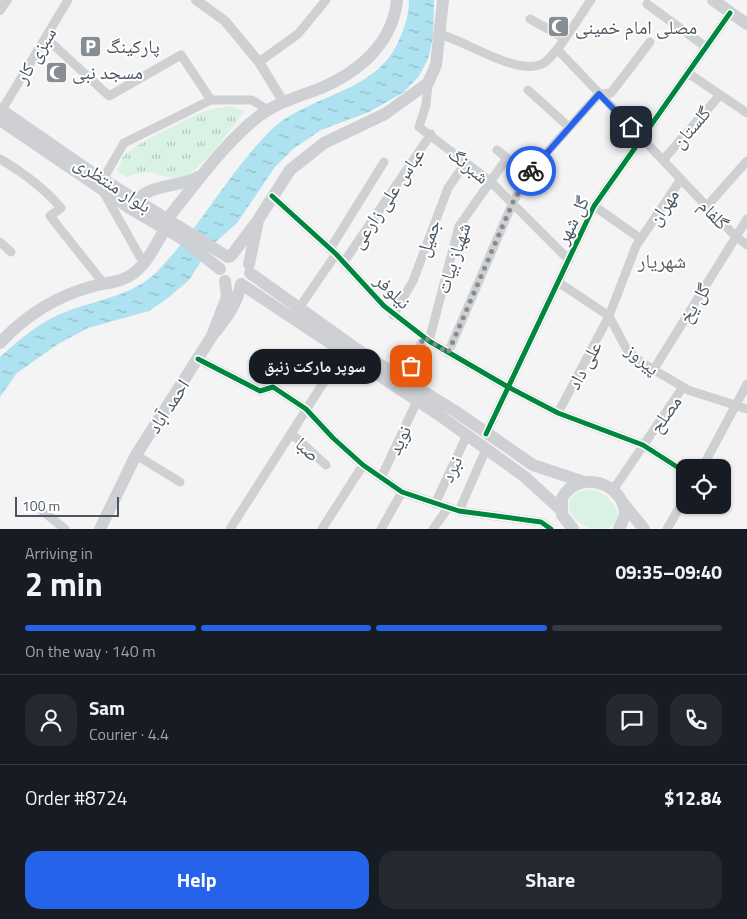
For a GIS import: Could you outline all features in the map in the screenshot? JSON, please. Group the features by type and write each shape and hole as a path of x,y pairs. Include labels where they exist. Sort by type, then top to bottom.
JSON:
{"main road":[{"path":"0,343 33,313 63,296 122,280 135,272 144,262 166,224 234,138 268,110 324,86 366,61 380,47 390,28 396,0"},
{"path":"443,0 436,65 428,84 385,114 324,142 290,170 258,220 230,256 222,262 220,269 226,281 233,285 241,284 262,297 486,448 525,477 561,510 565,520 573,529"},
{"path":"713,0 747,24"},
{"path":"724,0 747,13"},
{"name":"بلوار منتظری","path":"1,118 103,185 184,234 209,253 220,269"},
{"path":"134,204 149,190 188,183 205,173"},
{"path":"212,336 228,316 239,297 241,284 249,268 258,220"},
{"name":"بلوار منتظری","path":"209,253 230,256"},
{"path":"230,256 240,256 249,268 299,308 365,355 455,411 533,465 584,482 602,484 613,490 644,529"},
{"name":"احمد آباد","path":"100,529 136,455 212,336 227,297 226,281"},
{"path":"561,510 564,493 573,486 584,482"},
{"path":"619,529 625,515 624,504"}],"street":[{"path":"0,10 7,0"},
{"name":"سبزی کار","path":"1,118 68,0"},
{"path":"196,0 225,21 259,62 284,103"},
{"path":"259,62 298,34 326,0"},
{"path":"439,34 510,63 529,67 542,64 557,49 591,0"},
{"path":"647,4 706,46"},
{"name":"گل شهر","path":"486,434 594,206 730,12"},
{"path":"530,19 564,38"},
{"path":"46,38 109,96 181,55 211,100"},
{"path":"448,353 513,202 532,169 599,94 611,93 650,42"},
{"name":"گلفام","path":"557,49 736,236 747,245"},
{"path":"688,73 747,114"},
{"name":"شبرنگ","path":"428,84 426,105 419,127 431,134 490,181 569,260"},
{"path":"528,90 569,128"},
{"name":"گلستان","path":"663,160 720,95"},
{"path":"144,262 103,185 124,143 211,100 252,100 268,110"},
{"name":"عباس علی زارعی","path":"344,262 431,134"},
{"name":"شهباز بیات","path":"405,380 427,339 459,226 507,158 498,150"},
{"path":"0,159 43,188 61,208 50,216 104,284"},
{"path":"707,206 747,161"},
{"path":"299,308 384,162"},
{"name":"جمیل","path":"393,315 413,281 448,188 466,162"},
{"name":"مهران","path":"609,316 641,239 681,179"},
{"name":"نیلوفر","path":"272,196 344,262 393,315 427,339 508,388 558,413 643,445 676,466"},
{"path":"594,206 641,239"},
{"name":"گل یخ","path":"654,369 747,219"},
{"path":"0,242 11,252"},
{"name":"پیروز","path":"558,282 609,316 627,350 654,369 683,387 747,409"},
{"name":"علی داد","path":"558,413 609,316"},
{"path":"230,529 342,352"},
{"path":"198,359 260,391 273,386 306,409 333,438 363,465 402,492 448,508 541,522 551,529"},
{"path":"707,459 747,384"},
{"name":"مصلح","path":"613,490 683,387"},
{"name":"نوید","path":"381,478 418,401"},
{"name":"صبا","path":"291,434 326,465"},
{"name":"نبرد","path":"435,504 467,435"},
{"path":"459,510 486,448"},
{"path":"136,455 180,482"},
{"path":"322,529 363,465"},
{"path":"381,529 402,492"},
{"path":"36,505 65,529"},
{"path":"433,529 448,508"},
{"path":"667,529 676,514"},
{"path":"520,529 523,520"}],"green space":[{"path":"228,106 245,111 214,150 195,170 186,176 178,178 143,172 126,177 117,171 124,155 146,140 202,112"},
{"path":"590,490 599,492 613,503 617,517 615,523 610,527 600,529 589,527 573,517 569,503 572,497 579,492"}],"water":[{"path":"409,0 434,0 433,37 428,59 419,76 404,92 369,112 321,130 293,149 275,167 237,223 211,246 189,280 168,298 149,311 88,328 58,344 17,373 0,397 0,357 50,319 131,289 155,274 173,254 244,161 269,132 285,119 303,109 358,83 374,72 388,58 403,30"}],"cycle path":[{"path":"486,434 594,206 730,13"},
{"path":"272,196 336,254 384,306 429,341 508,387 558,413 643,445 676,466"},
{"path":"198,359 260,391 273,387 306,409 333,438 363,465 402,492 459,511 541,522 551,529"}],"way so far":[{"path":"411,366 424,337 448,353 513,202 531,171"}],"place":[{"name":"مصلی امام خمینی","path":"559,27"},
{"name":"پارکینگ","path":"90,46"},
{"name":"مسجد نبی","path":"56,72"},
{"name":"سوپر مارکت زنبق","path":"411,366"}],"district":[{"name":"شهریار","path":"662,261"}],"route":[{"path":"531,171 599,94 631,127"}]}
